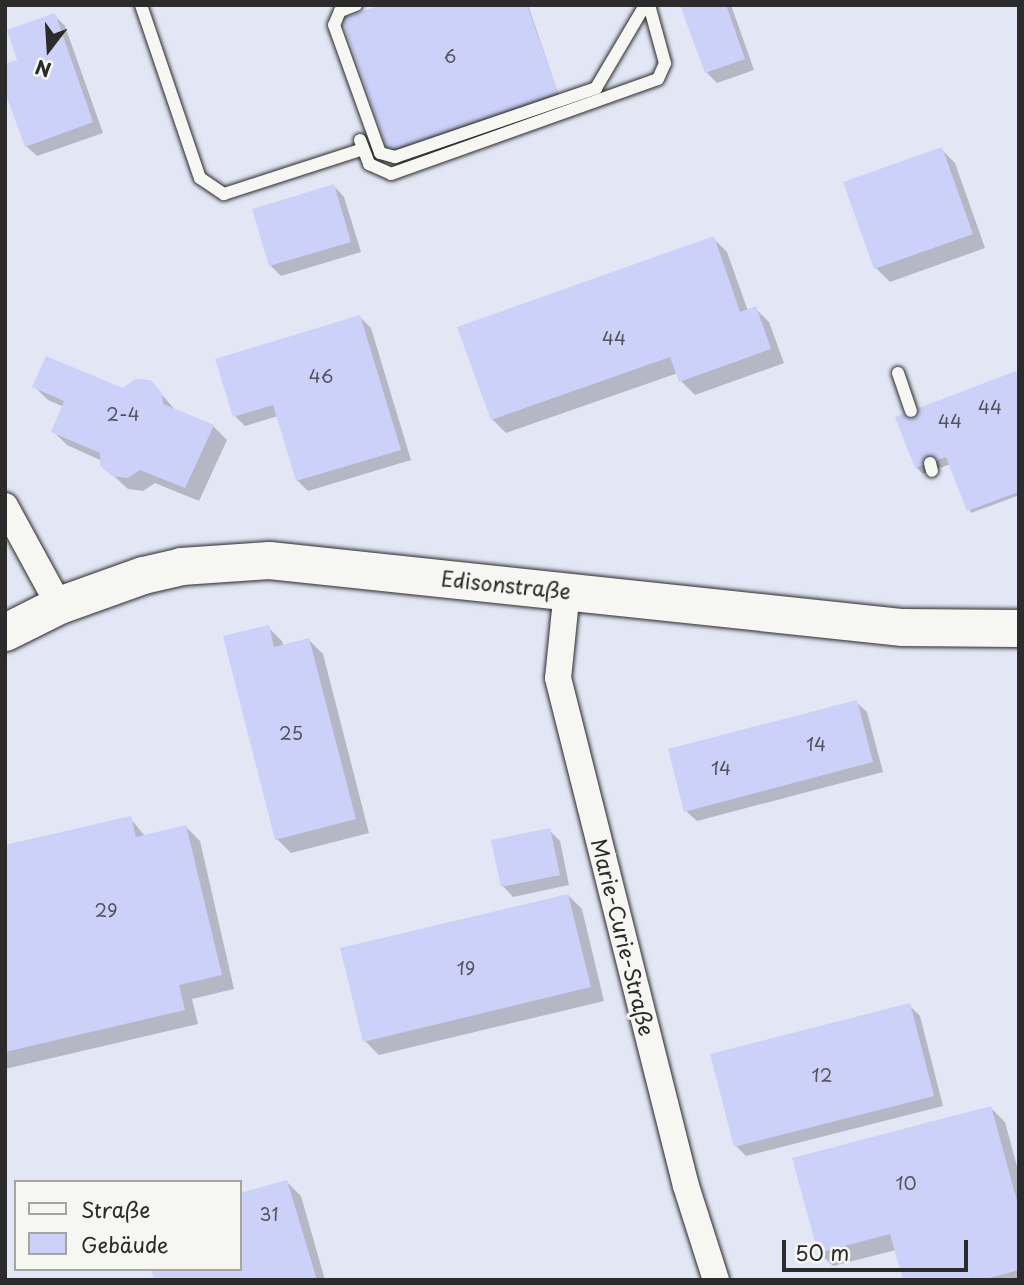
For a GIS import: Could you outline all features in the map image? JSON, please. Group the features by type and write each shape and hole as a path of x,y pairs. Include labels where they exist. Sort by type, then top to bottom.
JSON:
{"street":[{"path":"5,506 59,605"},
{"name":"Edisonstraße","path":"5,632 59,605 143,575 236,560 269,560 902,627 1019,628"},
{"name":"Marie-Curie-Straße","path":"567,590 558,678 686,1186 716,1280"}],"lane":[{"path":"142,5 200,178 224,194 361,144 369,164 391,174 658,79 665,62 647,5"},
{"path":"356,5 340,11 334,25 380,153 395,157 596,88 647,5"},
{"path":"898,373 911,411"}],"shaded area":[{"path":"5,5 1019,5 1019,1280 5,1280"}],"building":[{"path":"381,5 527,5 558,93 388,151 342,18"},
{"path":"680,5 726,5 745,59 705,73"},
{"path":"55,13 93,122 25,147 5,92 5,64 17,60 7,30"},
{"path":"942,147 973,234 874,269 843,182"},
{"path":"334,184 351,242 269,266 252,209"},
{"path":"714,236 740,312 756,306 771,349 679,382 670,357 491,420 457,327"},
{"path":"360,315 401,450 296,481 273,405 233,417 215,359"},
{"path":"46,356 123,388 135,379 151,380 162,393 163,404 214,425 185,488 140,470 128,478 112,476 100,466 100,453 51,432 64,401 32,387"},
{"path":"1016,371 1019,378 1019,492 967,511 946,457 915,468 895,417"},
{"path":"269,625 274,647 309,638 356,819 275,840 223,636"},
{"path":"857,700 873,762 684,812 668,749"},
{"path":"131,816 136,837 186,825 222,975 179,985 185,1010 5,1052 5,845"},
{"path":"550,828 560,875 501,887 491,840"},
{"path":"568,894 591,987 363,1042 340,948"},
{"path":"910,1003 934,1096 734,1147 710,1054"},
{"path":"991,1106 1019,1208 1019,1270 982,1280 903,1280 890,1234 818,1253 792,1158"},
{"path":"287,1180 317,1280 154,1280 152,1271 242,1271 242,1192"}]}
